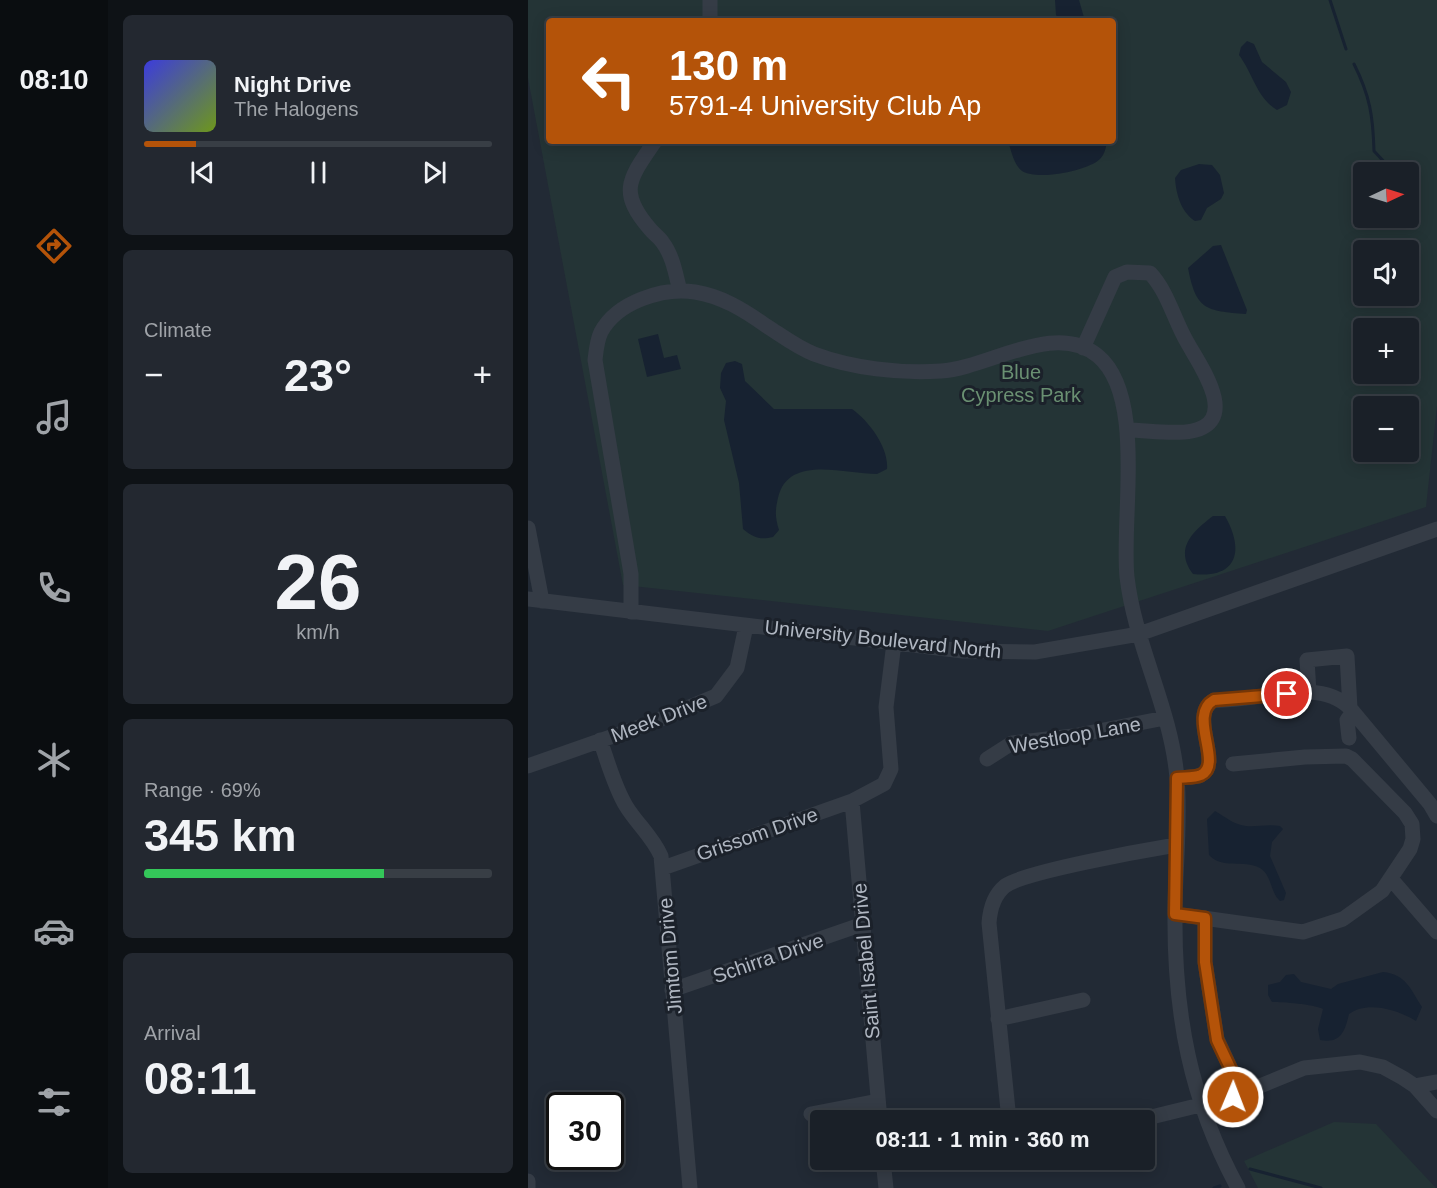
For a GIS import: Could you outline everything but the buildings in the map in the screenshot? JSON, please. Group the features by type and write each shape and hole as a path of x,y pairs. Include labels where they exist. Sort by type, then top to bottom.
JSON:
{"street":[{"path":"710,0 710,18"},
{"path":"653,144 633,173 628,186 629,198 645,223 663,243 680,291"},
{"path":"1083,348 1115,277 1127,272 1150,273 1158,282 1185,339 1207,376 1215,398 1215,408 1203,426 1192,431 1127,430"},
{"path":"631,612 630,565 595,360 600,333 624,308 657,295 680,291 698,292 721,299 812,353 882,368 943,371 977,364 1043,344 1072,343 1097,354 1115,377 1125,408 1127,430 1126,557 1139,634 1165,718 1177,778 1175,914 1176,985 1180,1015 1200,1106 1220,1155 1238,1188"},
{"path":"528,528 535,600"},
{"name":"University Boulevard North","path":"535,600 894,643 982,652 1035,652 1139,634 1437,529"},
{"name":"Meek Drive","path":"528,766 689,709 716,696 737,668 746,626"},
{"name":"Grissom Drive","path":"663,868 852,801 879,789 890,775 886,707 894,643"},
{"path":"1309,692 1307,660 1347,656 1349,738"},
{"path":"1177,778 1204,773 1210,762 1203,718 1205,708 1214,700 1309,692 1329,693 1348,706 1430,804 1437,816"},
{"name":"Westloop Lane","path":"987,759 1012,743 1072,736 1165,718"},
{"name":"Jimtom Drive","path":"600,740 616,788 627,808 657,846 663,868 690,1188"},
{"path":"1175,914 1296,932 1309,931 1354,912 1382,891 1392,880 1410,849 1413,839 1412,824 1405,813 1352,759 1346,756 1305,757 1233,764"},
{"name":"Saint Isabel Drive","path":"852,801 879,1110"},
{"path":"1008,1110 989,923 993,902 1009,884 1029,877 1176,845"},
{"path":"1392,880 1437,932"},
{"path":"1205,918 1205,962 1217,1040 1242,1093"},
{"name":"Schirra Drive","path":"672,990 863,924"},
{"path":"998,1019 1083,1000"},
{"path":"1155,1116 1242,1093 1304,1068 1360,1062 1383,1066 1415,1086 1437,1111"},
{"path":"1415,1086 1437,1082"},
{"path":"832,1110 878,1101"},
{"path":"885,1170 886,1188"},
{"path":"528,1181 528,1188"}],"green space":[{"name":"Blue Cypress Park","path":"528,0 1437,0 1437,406 1426,507 1048,631 623,585 528,78"},
{"path":"1334,1122 1376,1124 1436,1188 1258,1188 1244,1161"}],"water":[{"path":"1055,0 1079,0 1084,18 1058,18"},
{"path":"1247,41 1254,44 1262,62 1286,82 1291,92 1287,105 1277,110 1260,92 1239,55 1241,47"},
{"path":"1009,144 1106,144 1103,155 1094,163 1074,171 1050,175 1029,174 1022,171 1013,157"},
{"path":"1199,164 1212,165 1220,175 1224,193 1221,199 1207,208 1201,220 1195,221 1186,213 1180,202 1175,178 1181,170"},
{"path":"1221,245 1247,310 1246,314 1221,311 1205,306 1199,300 1191,282 1188,268 1213,246"},
{"path":"658,334 664,358 677,355 681,369 647,377 638,339"},
{"path":"735,361 742,364 745,381 774,409 852,409 865,420 877,436 885,452 887,469 877,474 819,470 805,471 793,476 784,484 778,498 776,514 779,530 773,537 764,538 757,538 747,532 743,529 739,483 724,420 726,401 720,388 721,373 726,363"},
{"path":"1213,516 1225,516 1231,529 1235,541 1233,560 1228,567 1219,572 1193,574 1185,557 1185,549 1192,535"},
{"path":"1215,811 1242,825 1276,825 1283,829 1272,842 1270,856 1286,893 1284,900 1280,901 1274,893 1267,875 1260,868 1254,865 1220,862 1209,855 1207,819"},
{"path":"1383,972 1403,979 1411,989 1422,1007 1416,1021 1392,1010 1365,1008 1349,1014 1344,1031 1337,1038 1327,1041 1320,1040 1318,1029 1323,1009 1272,1002 1268,995 1268,985 1280,982 1286,975 1294,974 1301,982 1331,989 1338,984"}],"waterway":[{"path":"1330,0 1346,49"},
{"path":"1354,64 1370,106 1374,151 1384,162"},
{"path":"1250,1169 1321,1188"},
{"path":"1214,1188 1220,1186"}],"route":[{"path":"1233,1097 1242,1093 1217,1040 1205,962 1205,918 1175,914 1177,778 1204,773 1210,762 1203,718 1205,708 1209,703 1214,700 1287,694"}]}
